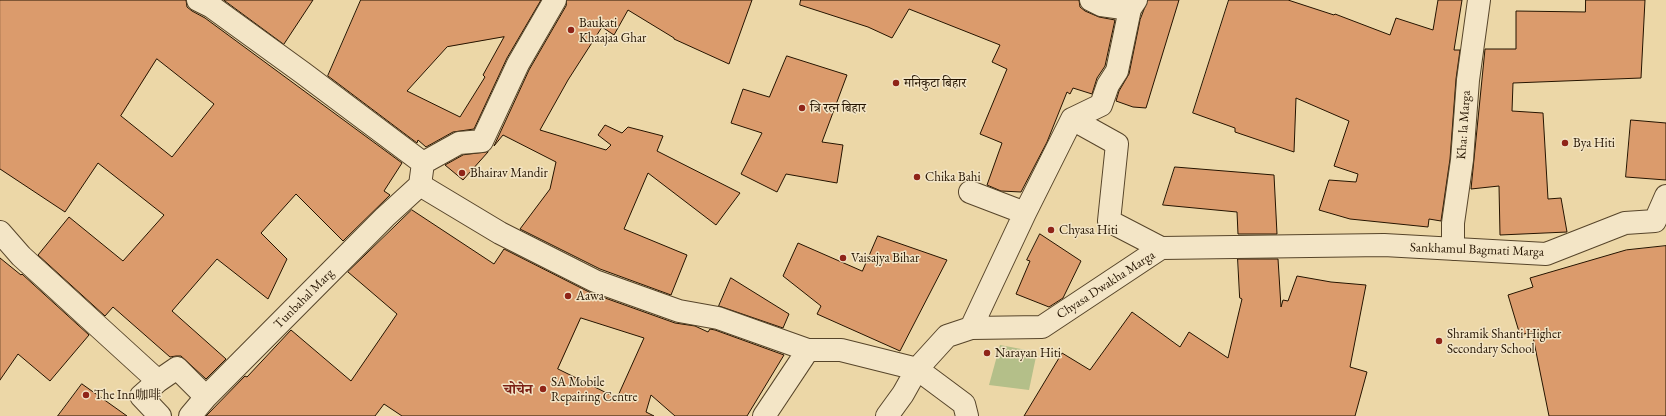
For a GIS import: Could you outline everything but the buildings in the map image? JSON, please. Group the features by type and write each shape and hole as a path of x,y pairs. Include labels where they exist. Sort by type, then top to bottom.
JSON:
{"street":[{"path":"198,0 212,7 423,163"},
{"path":"423,163 460,143 482,141 518,64 555,0"},
{"name":"Kha: la Marga","path":"1453,250 1453,223 1462,160 1468,80 1479,0"},
{"path":"971,328 1025,213 1072,119 1101,105 1108,85 1117,71 1133,4 1096,3"},
{"path":"1072,119 1117,144 1109,222 1161,248"},
{"path":"423,163 420,185 500,233 595,281 679,311 718,318 808,350 841,350 917,369 964,404 966,416"},
{"name":"Tunbahal Marg","path":"190,416 206,397 385,217 420,185"},
{"path":"970,192 1025,213"},
{"name":"Sankhamul Bagmati Marga","path":"1384,245 1546,254 1625,222 1661,223 1666,196"},
{"path":"0,232 21,256 158,381"},
{"name":"Chyasa Dwakha Marga","path":"887,416 904,394 917,369 947,336 971,328 1042,327 1161,248 1384,245"},
{"path":"764,416 808,350"},
{"path":"160,416 140,396 177,368 206,397"}],"green space":[{"path":"1000,345 1037,352 1029,390 989,385"}],"place":[{"name":"Baukati Khaajaa Ghar","path":"571,30"},
{"name":"मनिकुटा बिहार","path":"896,83"},
{"name":"त्रि रत्न बिहार","path":"802,108"},
{"name":"Bya Hiti","path":"1565,143"},
{"name":"Bhairav Mandir","path":"462,173"},
{"name":"Chika Bahi","path":"917,177"},
{"name":"Chyasa Hiti","path":"1051,230"},
{"name":"Vaisajya Bihar","path":"843,258"},
{"name":"Aawa","path":"568,296"},
{"name":"Shramik Shanti Higher Secondary School","path":"1439,341"},
{"name":"Narayan Hiti","path":"987,353"},
{"name":"SA Mobile Repairing Centre","path":"543,389"},
{"name":"The Inn咖啡","path":"86,395"}],"district":[{"name":"चोचेन","path":"518,390"}]}
